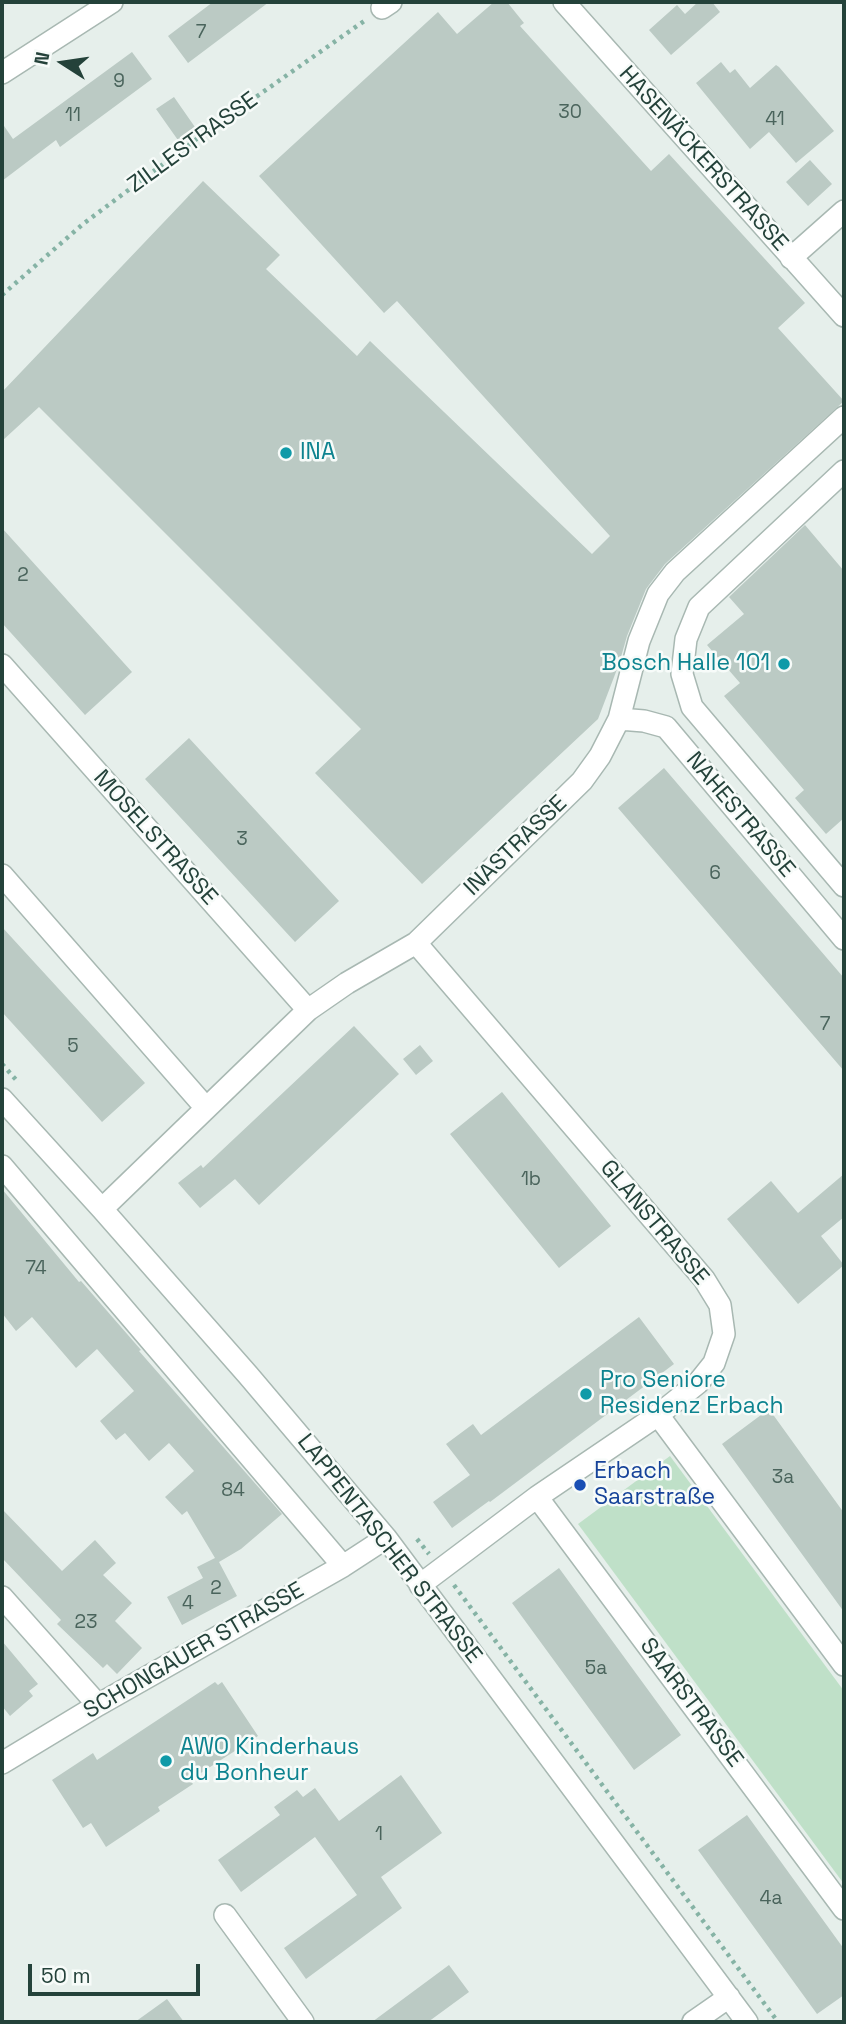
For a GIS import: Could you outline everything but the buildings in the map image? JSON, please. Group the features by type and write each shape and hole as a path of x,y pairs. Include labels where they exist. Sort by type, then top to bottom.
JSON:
{"street":[{"path":"2,73 112,2"},
{"name":"HASENÄCKERSTRASSE","path":"564,2 844,316"},
{"path":"790,258 844,211"},
{"name":"INASTRASSE","path":"102,1209 308,1010 416,943 582,781 600,755 619,719 639,641 658,594 675,572 844,417"},
{"path":"844,471 699,607 686,639 682,674 692,707 844,886"},
{"name":"MOSELSTRASSE","path":"2,665 308,1010"},
{"name":"NAHESTRASSE","path":"619,719 666,727 844,939"},
{"path":"2,875 206,1108"},
{"name":"GLANSTRASSE","path":"416,943 704,1279 720,1305 724,1334 714,1363 698,1383 658,1415 537,1497 421,1585"},
{"name":"LAPPENTASCHER STRASSE","path":"2,1099 102,1209 386,1538 747,2022"},
{"name":"LAPPENTASCHER STRASSE","path":"2,1166 342,1566"},
{"path":"658,1415 844,1665"},
{"name":"SAARSTRASSE","path":"537,1497 844,1909"},
{"name":"SCHONGAUER STRASSE","path":"2,1763 386,1538"},
{"path":"2,1597 98,1705"},
{"path":"225,1915 303,2022"},
{"path":"693,2022 729,1997"}],"path":[{"name":"ZILLESTRASSE","path":"2,295 83,223 386,5"}],"green space":[{"path":"670,1456 844,1691 844,1884 578,1524"}],"place":[{"name":"INA","path":"286,453"},
{"name":"Bosch Halle 101","path":"784,664"},
{"name":"Pro Seniore Residenz Erbach","path":"586,1394"},
{"name":"Erbach Saarstraße","path":"580,1485"},
{"name":"AWO Kinderhaus du Bonheur","path":"166,1761"}]}
